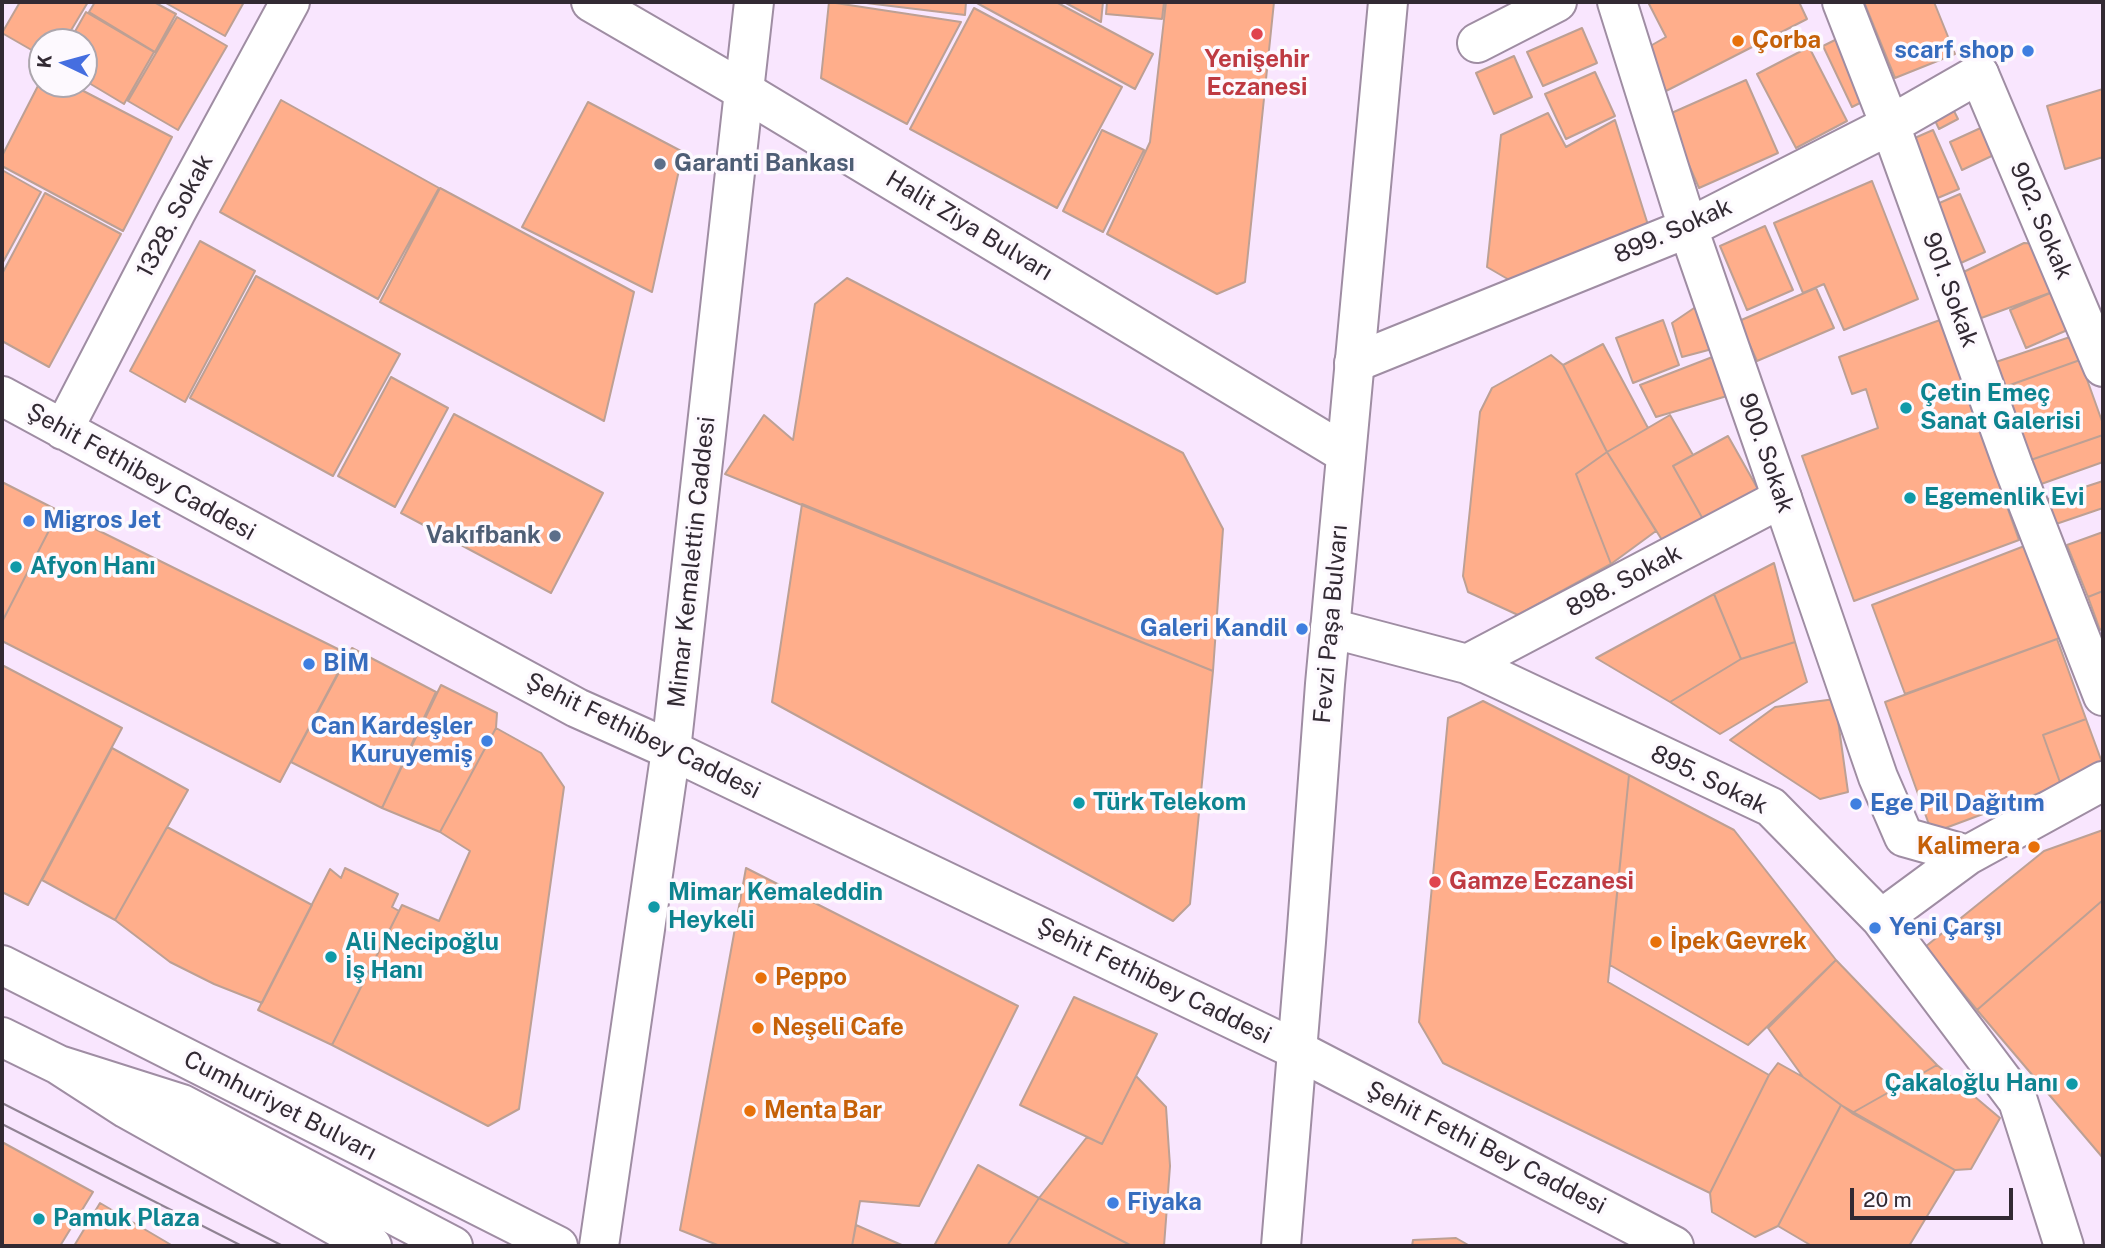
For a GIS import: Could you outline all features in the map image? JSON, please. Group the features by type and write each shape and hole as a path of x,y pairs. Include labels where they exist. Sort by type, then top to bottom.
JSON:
{"street":[{"name":"1328. Sokak","path":"63,430 176,212 290,2"},
{"name":"Halit Ziya Bulvarı","path":"591,2 744,91 1346,454"},
{"name":"Mimar Kemalettin Caddesi","path":"599,1246 671,750 754,2"},
{"name":"Fevzi Paşa Bulvarı","path":"1281,1246 1330,628 1388,2"},
{"path":"1478,44 1557,2"},
{"name":"900. Sokak","path":"1617,2 1688,228 1878,777 1904,837 1968,855"},
{"name":"901. Sokak","path":"1842,2 1891,125 2014,468 2103,696"},
{"name":"899. Sokak","path":"1354,363 1688,228 1891,125 1979,74"},
{"name":"902. Sokak","path":"1979,74 2103,367"},
{"name":"Şehit Fethibey Caddesi","path":"2,396 577,708 671,750 1297,1050"},
{"name":"898. Sokak","path":"1467,664 1782,498"},
{"name":"895. Sokak","path":"1330,628 1467,664 1771,807 1881,919 2018,1101 2064,1246"},
{"path":"1881,919 1968,855 2103,781"},
{"name":"Cumhuriyet Bulvarı","path":"2,965 558,1246"},
{"name":"Cumhuriyet Bulvarı","path":"2,1037 59,1065 128,1109 372,1246"},
{"name":"Şehit Fethi Bey Caddesi","path":"1297,1050 1674,1246"},
{"name":"Cumhuriyet Bulvarı","path":"59,1065 182,1104 453,1246"}],"building":[{"path":"20,2 88,2 72,28 28,28 28,48 2,33"},
{"path":"95,2 154,2 176,14 155,52 89,12"},
{"path":"164,2 244,2 225,36"},
{"path":"829,2 961,22 907,124 821,78"},
{"path":"858,2 966,2 965,15"},
{"path":"975,2 1056,2 1153,54 1135,89"},
{"path":"1064,2 1103,2 1101,22"},
{"path":"1107,2 1164,2 1162,19 1106,14"},
{"path":"1166,2 1274,2 1245,282 1217,294 1107,234 1150,142"},
{"path":"1648,2 1799,2 1807,19 1666,91 1645,49 1666,37"},
{"path":"1864,2 1934,2 1955,54 1895,78"},
{"path":"974,8 1122,87 1057,208 910,129"},
{"path":"86,12 154,52 124,104 98,88 98,28 77,28"},
{"path":"177,17 227,46 178,130 128,101"},
{"path":"1582,28 1597,63 1543,86 1527,52"},
{"path":"1843,36 1872,97 1852,107 1823,46"},
{"path":"1809,47 1847,121 1796,148 1757,74"},
{"path":"1514,56 1532,97 1494,114 1476,73"},
{"path":"1595,72 1615,116 1566,139 1545,94"},
{"path":"1746,80 1778,153 1699,188 1667,115"},
{"path":"2103,89 2103,157 2065,169 2047,106"},
{"path":"32,98 97,98 172,137 123,231 2,166 2,156"},
{"path":"281,100 439,188 378,299 220,212"},
{"path":"588,102 683,152 652,292 522,227"},
{"path":"1950,103 1958,119 1939,129 1931,112"},
{"path":"1548,113 1566,147 1615,120 1648,225 1518,285 1487,267 1501,135"},
{"path":"1985,126 1998,153 1962,170 1950,142"},
{"path":"1102,130 1144,150 1103,232 1063,211"},
{"path":"1933,130 1959,189 1926,203 1901,144"},
{"path":"2,170 41,192 2,264"},
{"path":"1872,181 1918,299 1844,330 1824,284 1803,293 1774,223"},
{"path":"440,188 634,292 604,421 380,302"},
{"path":"45,193 121,234 49,367 2,341 2,274"},
{"path":"1960,194 1985,252 1952,267 1928,208"},
{"path":"1765,226 1793,290 1747,310 1720,246"},
{"path":"200,241 255,271 185,402 130,371"},
{"path":"2024,243 2038,244 2055,291 1973,321 1953,277"},
{"path":"256,276 400,354 333,476 190,398"},
{"path":"847,278 1183,453 1223,529 1213,671 725,474 764,415 793,440 815,304"},
{"path":"1816,288 1834,328 1757,361 1739,321"},
{"path":"2055,291 2072,328 2026,348 2010,310"},
{"path":"1700,304 1716,348 1682,357 1672,323"},
{"path":"1663,320 1679,365 1633,383 1616,338"},
{"name":"Egemenlik Evi","path":"1940,320 2019,540 1854,601 1802,456 1878,428 1866,389 1852,394 1839,357"},
{"path":"2073,336 2080,360 1996,390 1987,365"},
{"path":"1603,344 1648,428 1607,452 1563,365"},
{"path":"1551,355 1563,365 1607,452 1576,474 1611,564 1518,615 1468,592 1463,576 1480,412 1492,388"},
{"path":"1715,356 1727,396 1656,417 1640,385"},
{"path":"2080,360 2103,424 2103,435 2022,463 1996,390"},
{"path":"391,377 448,408 395,507 338,476"},
{"path":"454,414 603,493 551,593 401,513"},
{"path":"1670,415 1693,455 1673,466 1704,521 1662,540 1607,452"},
{"path":"2103,435 2103,462 2030,488 2022,463"},
{"path":"1728,436 1759,491 1704,521 1673,466"},
{"path":"1607,452 1656,531 1611,564 1576,474"},
{"path":"2103,481 2103,508 2056,524 2048,499"},
{"name":"Afyon Hanı","path":"2,482 59,511 2,622"},
{"name":"Türk Telekom","path":"802,504 1213,671 1190,904 1173,921 772,702"},
{"path":"59,511 348,654 280,782 2,641 2,622"},
{"path":"2103,532 2103,591 2088,597 2067,545"},
{"path":"2027,545 2067,634 1905,694 1872,605"},
{"path":"1774,563 1795,642 1741,659 1714,594"},
{"path":"2103,591 2103,628 2100,630 2088,597"},
{"path":"1714,594 1741,659 1670,702 1596,658"},
{"path":"2057,639 2086,719 2043,735 2061,785 1932,833 1885,702"},
{"path":"1795,642 1807,682 1720,734 1670,702 1741,659"},
{"path":"352,648 436,692 382,808 291,762"},
{"path":"2,665 122,728 28,905 2,892"},
{"path":"441,685 497,713 496,728 440,832 382,808"},
{"path":"1835,699 1848,792 1820,799 1730,740 1775,707"},
{"path":"1483,701 1629,775 1608,982 1769,1075 1710,1193 1443,1063 1419,1022 1448,718"},
{"path":"2086,719 2103,765 2061,785 2043,735"},
{"path":"496,728 541,753 564,787 519,1109 488,1126 332,1045 402,905 439,921 470,851 440,832"},
{"path":"112,748 188,790 115,920 42,880"},
{"path":"1629,775 1734,830 1836,960 1748,1045 1610,965"},
{"path":"167,827 312,905 262,1003 214,984 170,962 115,920"},
{"path":"2103,830 2103,900 1977,1010 1925,947 2044,851"},
{"name":"Ali Necipoğlu İş Hanı","path":"345,868 398,894 392,907 399,911 332,1045 258,1010 330,869 341,878"},
{"path":"746,868 1018,1006 919,1206 860,1201 852,1246 720,1246 680,1230"},
{"name":"Çakaloğlu Hanı","path":"2103,900 2103,1158 1977,1010"},
{"path":"1836,960 1937,1065 1852,1113 1803,1077 1768,1028"},
{"path":"1074,997 1157,1034 1102,1144 1020,1105"},
{"path":"1778,1063 1803,1077 1841,1105 1778,1226 1755,1237 1712,1212 1710,1193 1769,1075"},
{"path":"1937,1065 2000,1118 1971,1169 1955,1170 1852,1113"},
{"path":"1136,1076 1166,1107 1170,1166 1164,1246 1132,1246 1039,1198 1087,1137 1102,1144"},
{"path":"1841,1105 1955,1170 1909,1246 1812,1246 1778,1226"},
{"name":"Pamuk Plaza","path":"2,1142 93,1192 60,1246 2,1246"},
{"path":"978,1165 1039,1198 1007,1246 934,1246"},
{"path":"1039,1198 1132,1246 1007,1246"},
{"path":"100,1203 173,1246 74,1246"},
{"path":"856,1225 904,1246 852,1246"},
{"path":"1456,1238 1470,1246 1412,1246 1413,1240"}],"tram line":[{"path":"2,1103 283,1246"},
{"path":"2,1124 242,1246"}],"place":[{"name":"Yenişehir Eczanesi","path":"1257,34"},
{"name":"Çorba","path":"1738,41"},
{"name":"scarf shop","path":"2028,51"},
{"name":"Garanti Bankası","path":"660,164"},
{"name":"Çetin Emeç Sanat Galerisi","path":"1906,408"},
{"name":"Egemenlik Evi","path":"1910,498"},
{"name":"Migros Jet","path":"29,521"},
{"name":"Vakıfbank","path":"555,536"},
{"name":"Afyon Hanı","path":"16,567"},
{"name":"Galeri Kandil","path":"1302,629"},
{"name":"BİM","path":"309,664"},
{"name":"Can Kardeşler Kuruyemiş","path":"487,741"},
{"name":"Türk Telekom","path":"1079,803"},
{"name":"Ege Pil Dağıtım","path":"1856,804"},
{"name":"Kalimera","path":"2034,847"},
{"name":"Gamze Eczanesi","path":"1435,882"},
{"name":"Mimar Kemaleddin Heykeli","path":"654,907"},
{"name":"Yeni Çarşı","path":"1875,928"},
{"name":"İpek Gevrek","path":"1656,942"},
{"name":"Ali Necipoğlu İş Hanı","path":"331,957"},
{"name":"Peppo","path":"761,978"},
{"name":"Neşeli Cafe","path":"758,1028"},
{"name":"Çakaloğlu Hanı","path":"2072,1084"},
{"name":"Menta Bar","path":"750,1111"},
{"name":"Fiyaka","path":"1113,1203"},
{"name":"Pamuk Plaza","path":"39,1219"}]}
